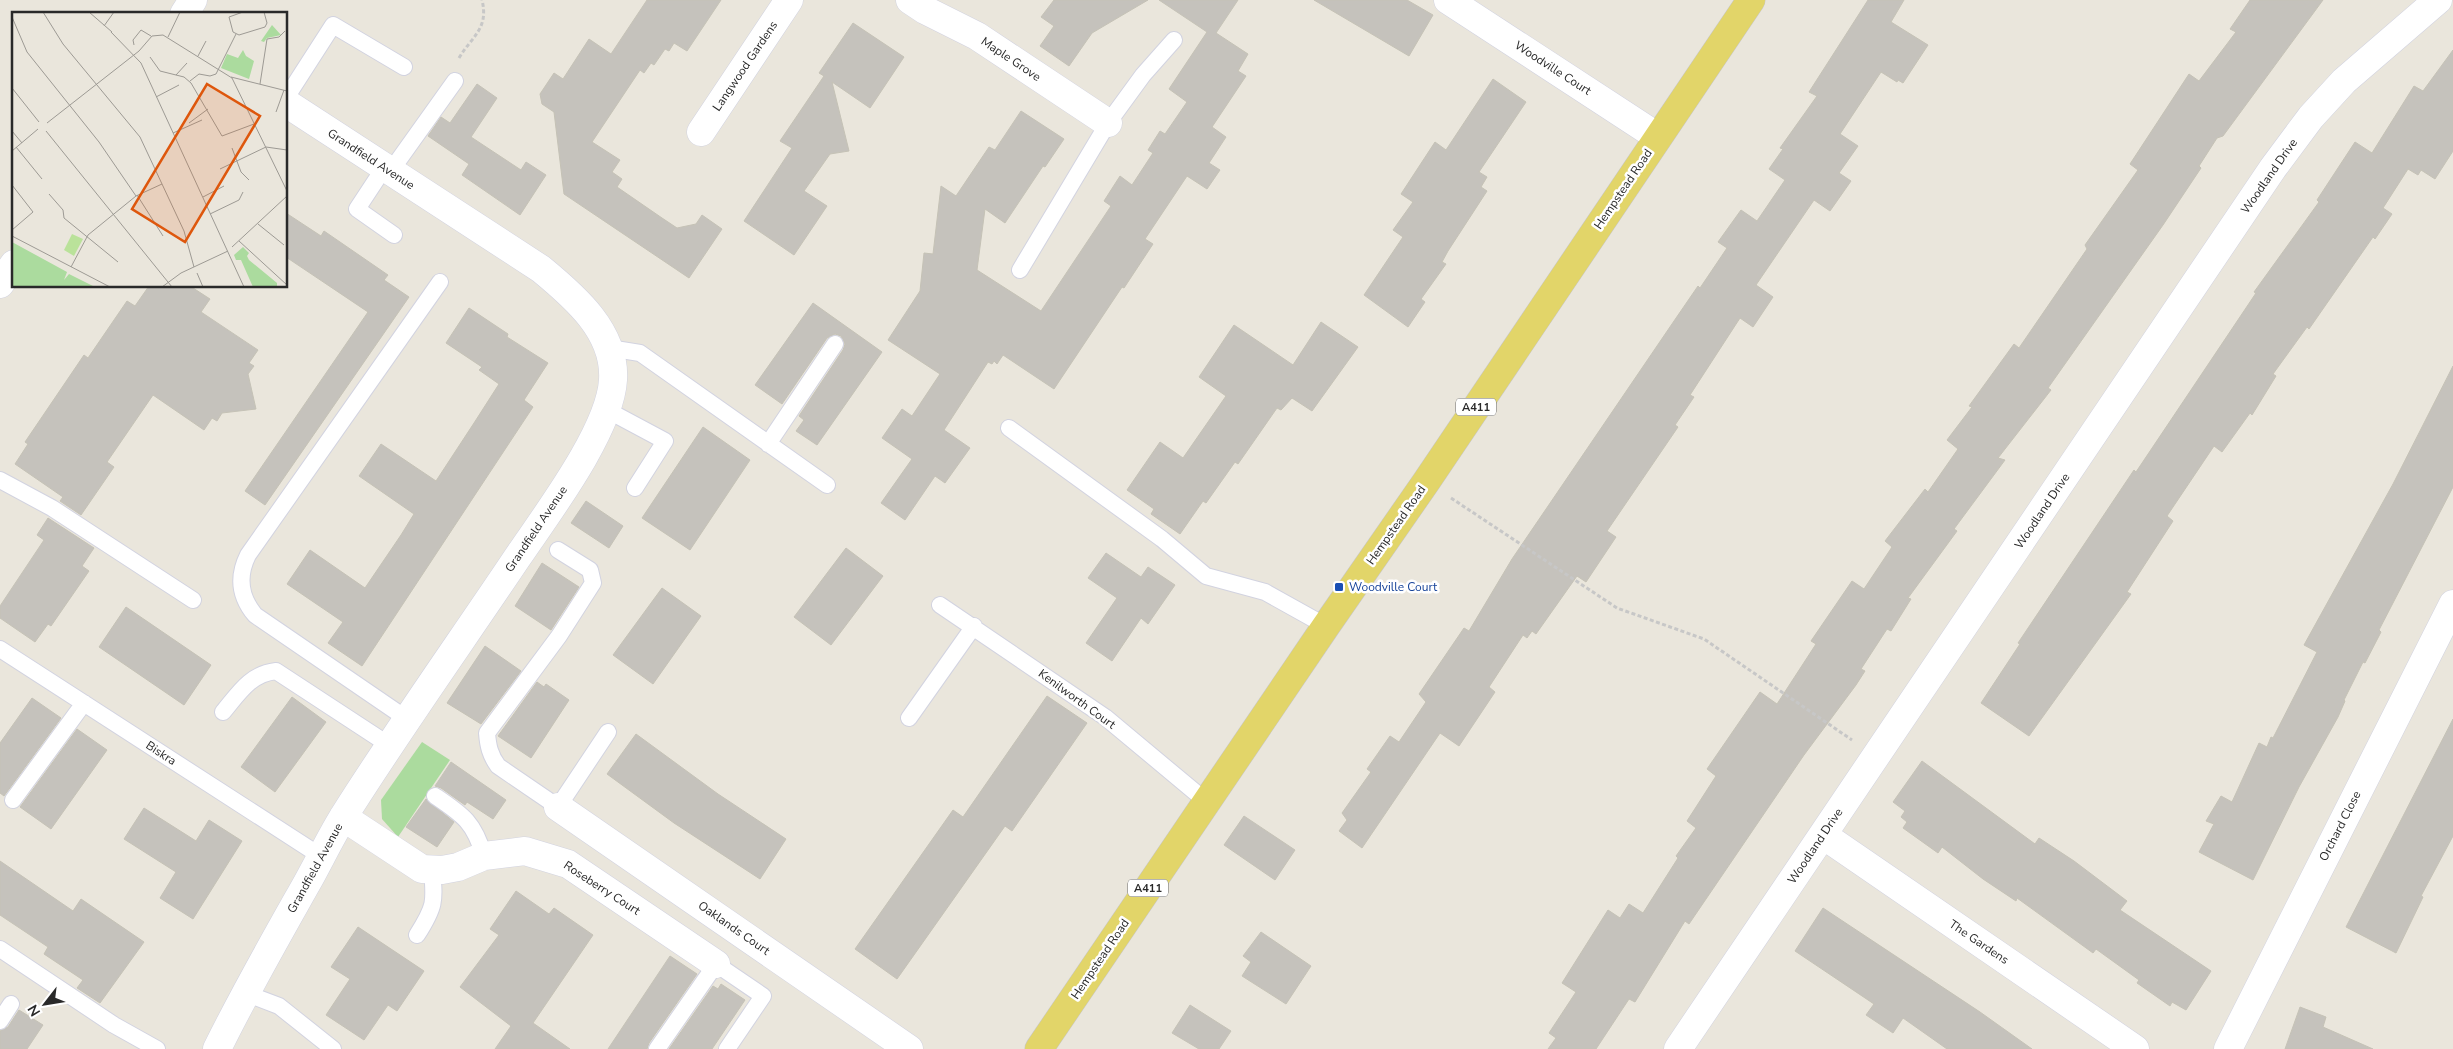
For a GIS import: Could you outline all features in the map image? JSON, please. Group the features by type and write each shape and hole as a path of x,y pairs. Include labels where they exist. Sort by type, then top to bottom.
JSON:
{"main road":[{"name":"Hempstead Road","path":"1039,1049 1426,482 1751,0"}],"street":[{"path":"185,12 193,0"},
{"name":"Langwood Gardens","path":"701,132 789,0"},
{"name":"Maple Grove","path":"910,0 924,10 976,36 1108,123"},
{"name":"Woodville Court","path":"1448,0 1658,137"},
{"name":"Woodland Drive","path":"1678,1049 2273,168 2311,117 2344,80 2438,0"},
{"name":"Grandfield Avenue","path":"217,1049 244,993 322,857 342,817 406,719 566,486 607,410 614,378 609,348 584,307 541,269 288,105"},
{"path":"0,284 12,267"},
{"name":"Orchard Close","path":"2228,1049 2453,604"},
{"name":"Oaklands Court","path":"558,807 909,1049"},
{"name":"Roseberry Court","path":"342,817 422,869 432,870 458,867 484,856 526,851 568,864 716,964"},
{"name":"The Gardens","path":"1823,835 2136,1049"}],"lane":[{"path":"288,95 333,25 404,67"},
{"path":"1020,270 1108,123 1174,40"},
{"path":"394,234 357,209 454,81"},
{"path":"406,719 255,616 243,596 241,575 248,555 440,282"},
{"path":"768,444 835,344"},
{"path":"609,348 640,353 827,485"},
{"path":"607,410 664,441 635,488"},
{"path":"1009,428 1162,539 1206,576 1265,592 1326,626"},
{"path":"0,480 52,508 193,600"},
{"path":"558,550 590,570 593,583 559,636 487,733 491,756 498,766 558,807 608,732"},
{"name":"Kenilworth Court","path":"940,604 1105,717 1208,802"},
{"path":"909,718 974,626"},
{"name":"Biskra","path":"0,649 322,857"},
{"path":"223,712 251,679 264,672 276,671 389,746"},
{"path":"13,800 84,703"},
{"path":"435,796 466,817 472,825 484,856"},
{"path":"417,934 431,913 435,899 432,870"},
{"path":"0,949 114,1025 157,1049"},
{"path":"657,1049 716,964 763,996 727,1049"},
{"path":"244,993 278,1006 312,1042 333,1049"},
{"path":"0,1021 11,1004"}],"path":[{"path":"454,81 459,57 482,28 485,11 482,0"},
{"path":"1426,482 1617,608 1704,639 1876,756"}],"green space":[{"path":"422,742 450,760 398,837 382,819 381,800"}],"building":[{"path":"647,0 721,0 687,51 674,43 669,51 665,49 654,65 651,63 644,73 640,70 592,142 620,160 612,172 622,179 617,187 662,218 677,228 696,224 702,215 722,229 689,278 564,194 554,112 542,104 540,94 554,73 563,79 589,39 611,54"},
{"path":"1054,0 1148,0 1092,33 1069,66 1040,46 1054,26 1041,17"},
{"path":"1159,0 1238,0 1216,33 1248,54 1238,71 1246,76 1212,127 1226,137 1209,163 1220,170 1207,189 1187,176 1145,239 1153,244 1054,389 1003,355 997,364 994,361 992,364 988,362 944,430 970,448 945,483 935,476 905,520 881,503 912,459 882,438 902,409 912,416 940,374 888,340 920,291 924,253 933,254 941,186 956,196 989,147 995,150 1021,111 1064,139 1045,167 1043,166 1005,223 985,209 977,270 1041,311 1111,206 1104,201 1120,176 1132,185 1153,153 1148,150 1160,131 1165,134 1187,102 1169,89 1207,32"},
{"path":"1314,0 1407,0 1433,15 1409,56"},
{"path":"1868,0 1904,0 1891,22 1928,45 1903,83 1898,80 1897,82 1881,72 1840,134 1858,146 1839,173 1851,181 1830,211 1814,200 1756,285 1773,297 1753,327 1740,318 1690,395 1694,397 1675,425 1678,427 1607,531 1616,537 1586,582 1577,576 1536,634 1532,631 1527,638 1523,635 1489,687 1495,692 1459,746 1440,733 1362,848 1339,831 1347,820 1342,813 1371,772 1367,769 1390,736 1399,742 1426,702 1419,694 1464,628 1469,631 1512,559 1698,286 1700,288 1727,248 1718,242 1741,210 1757,221 1785,180 1769,169 1783,149 1780,148 1817,96 1809,92"},
{"path":"2250,0 2323,0 2223,136 2217,138 2199,166 2201,168 2163,225 2048,388 2051,390 1998,458 2005,460 1954,529 1957,531 1908,598 1911,599 1891,631 1887,629 1861,669 1865,671 1856,685 1804,755 1689,924 1685,921 1635,1002 1629,999 1596,1049 1548,1049 1556,1038 1549,1033 1576,992 1562,983 1608,910 1620,918 1629,904 1643,913 1678,858 1676,856 1696,828 1687,821 1716,776 1707,769 1760,692 1777,704 1816,644 1811,641 1852,581 1864,589 1892,547 1885,541 1925,489 1928,492 1958,449 1947,440 1972,407 1969,406 2014,344 2019,348 2087,249 2085,245 2138,170 2130,164 2189,74 2199,81 2236,32 2230,29"},
{"path":"853,23 904,57 870,108 832,82 849,151 830,154 804,191 827,206 794,255 744,221 792,148 780,141 824,76 819,73"},
{"path":"2453,50 2453,151 2435,179 2421,170 2418,175 2408,169 2383,208 2392,214 2375,239 2373,237 2309,329 2307,327 2273,374 2276,376 2252,415 2250,413 2222,452 2214,446 2167,516 2173,521 2127,592 2131,594 2029,736 1981,703 2020,644 2018,643 2134,470 2136,472 2256,293 2254,292 2319,202 2317,200 2355,142 2372,153 2414,86 2423,91"},
{"path":"1493,79 1526,102 1479,172 1487,177 1481,187 1487,191 1448,251 1442,262 1446,264 1421,299 1425,302 1408,327 1364,295 1403,237 1393,230 1413,202 1401,194 1435,142 1446,150"},
{"path":"477,84 497,98 471,137 521,170 526,162 546,175 520,215 462,175 469,164 428,136 441,117 450,123"},
{"path":"288,214 321,236 324,231 388,275 384,280 409,297 265,505 245,491 368,312 288,258"},
{"path":"148,288 193,288 210,299 201,312 258,350 249,363 254,366 248,374 256,409 222,413 217,421 212,418 204,430 153,395 107,462 114,467 81,515 60,501 63,497 15,464 28,444 25,442 84,355 88,358 127,301 135,306"},
{"path":"813,303 882,352 817,445 796,431 804,420 799,416 843,350 845,344 841,336 835,334 827,338 782,404 755,385"},
{"path":"469,308 508,334 507,337 548,363 524,400 533,407 362,666 328,643 343,622 287,584 310,550 365,588 401,535 414,514 359,476 381,444 436,481 474,423 499,384 479,370 482,367 446,343"},
{"path":"1321,322 1358,347 1312,411 1292,398 1281,410 1277,408 1238,464 1235,462 1206,503 1203,501 1180,534 1151,514 1154,509 1127,490 1160,442 1183,458 1226,396 1199,377 1234,325 1293,365"},
{"path":"2453,366 2453,487 2379,630 2381,632 2344,700 2338,717 2299,787 2253,880 2199,852 2214,824 2206,821 2221,796 2232,802 2259,743 2267,747 2271,737 2273,738 2317,652 2304,645 2393,484"},
{"path":"703,427 750,460 690,550 642,518"},
{"path":"586,501 623,526 609,548 571,523"},
{"path":"48,518 94,548 82,566 89,571 51,626 48,624 35,642 0,618 0,606 44,540 37,535"},
{"path":"846,548 883,576 831,645 794,617"},
{"path":"1106,553 1141,577 1148,567 1175,585 1148,624 1141,618 1112,661 1086,643 1117,598 1088,578"},
{"path":"542,563 579,587 551,630 515,606"},
{"path":"662,588 701,616 653,684 613,655"},
{"path":"126,607 211,665 184,705 99,647"},
{"path":"485,646 521,671 481,724 447,703"},
{"path":"537,682 544,687 546,684 569,700 531,758 498,736"},
{"path":"1047,696 1087,723 1012,831 1005,826 897,979 855,949 953,810 963,817"},
{"path":"292,697 326,722 275,792 241,767"},
{"path":"32,698 61,718 4,796 0,793 0,743"},
{"path":"2453,719 2453,836 2421,896 2423,897 2396,953 2346,927"},
{"path":"77,729 107,750 51,829 20,807"},
{"path":"636,734 718,794 786,839 760,879 674,823 607,774"},
{"path":"1922,761 2035,844 2039,838 2074,861 2127,901 2120,910 2211,971 2186,1010 2172,1002 2170,1006 2137,983 2139,980 2096,949 2093,953 2017,898 2016,901 1983,879 1942,847 1938,853 1903,828 1907,822 1901,817 1905,811 1893,802"},
{"path":"451,762 506,800 493,819 467,802 465,805 441,788 435,786"},
{"path":"426,799 454,822 437,847 406,827"},
{"path":"144,808 196,841 209,820 242,841 193,919 160,898 176,872 124,839"},
{"path":"1244,816 1295,850 1275,880 1224,845"},
{"path":"0,861 73,911 81,899 144,942 100,1003 77,988 83,980 44,954 48,947 0,915"},
{"path":"516,891 549,914 554,908 593,935 533,1023 570,1049 495,1049 511,1026 460,987 499,935 490,929"},
{"path":"1823,908 1980,1012 2032,1049 1947,1049 1903,1018 1893,1033 1866,1015 1874,1004 1795,951"},
{"path":"358,927 424,971 397,1011 388,1005 364,1040 326,1015 350,979 331,967"},
{"path":"1261,932 1311,966 1286,1004 1242,976 1251,962 1243,956"},
{"path":"670,956 697,974 649,1043 647,1049 608,1049"},
{"path":"721,984 745,1000 712,1049 669,1049 713,986 718,989"},
{"path":"1190,1005 1231,1031 1219,1049 1199,1049 1172,1033"},
{"path":"2300,1007 2326,1017 2323,1027 2373,1049 2285,1049"},
{"path":"19,1010 43,1025 27,1049 0,1049 0,1031 8,1027"}],"place":[{"name":"Woodville Court","path":"1339,587"}]}
